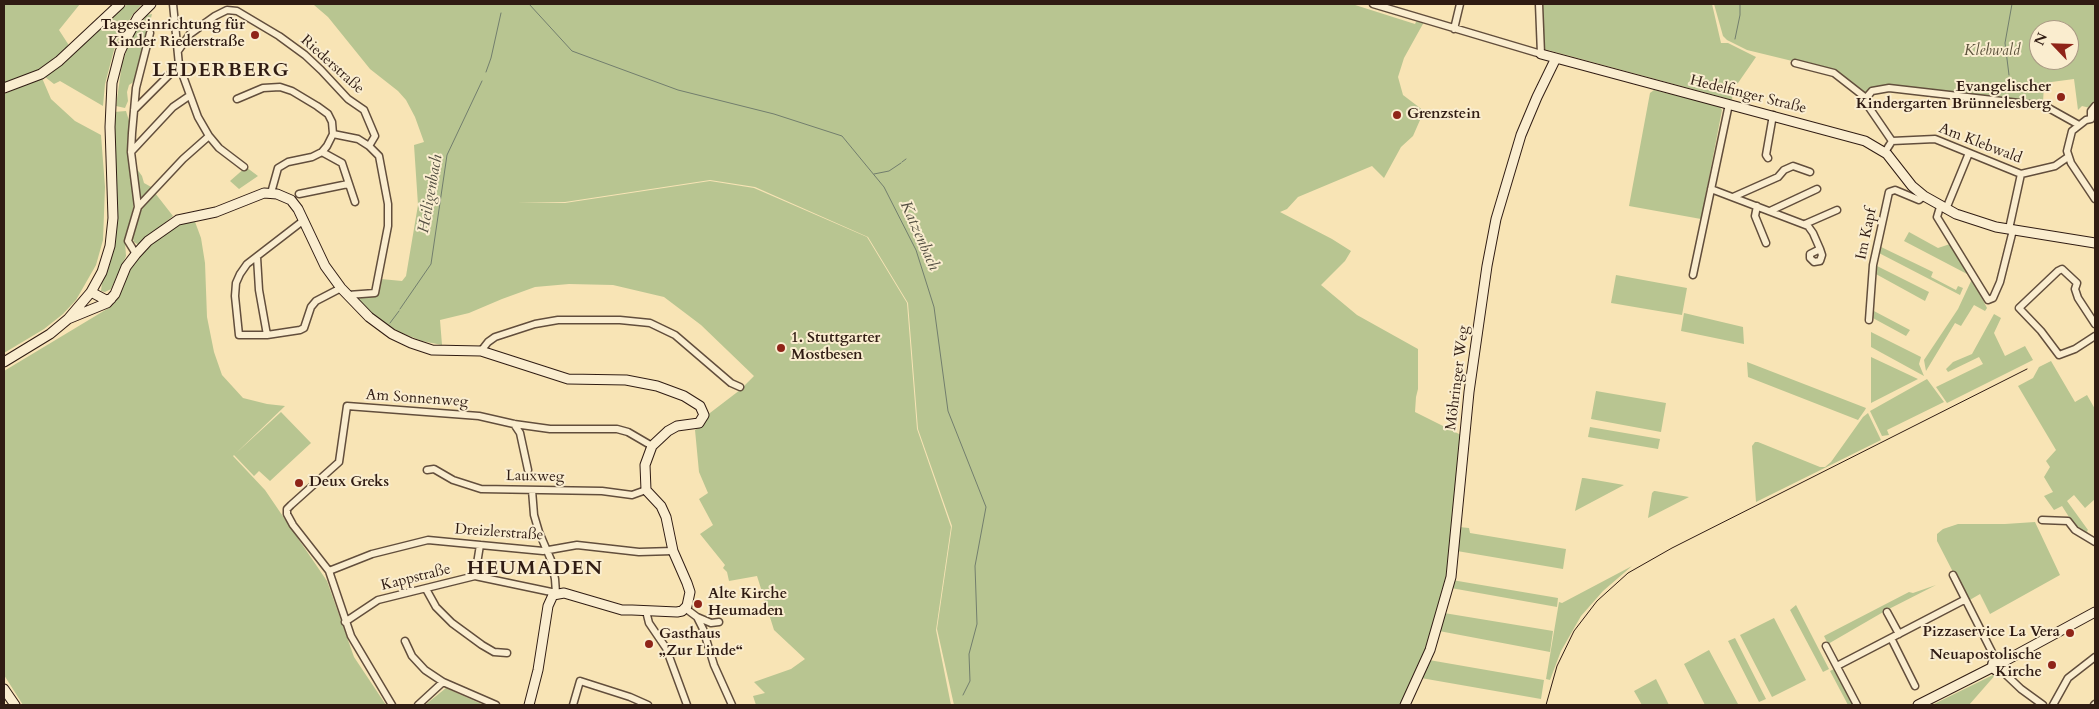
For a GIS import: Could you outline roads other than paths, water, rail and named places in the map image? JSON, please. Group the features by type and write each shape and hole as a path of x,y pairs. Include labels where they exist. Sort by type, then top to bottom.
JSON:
{"street":[{"path":"4,88 41,74 59,61 120,4"},
{"path":"4,362 50,334 68,319 90,295 105,262 112,232 110,109 115,68 120,52 138,17 151,4"},
{"path":"173,4 179,65 190,96 209,136 230,158 244,167"},
{"name":"Hedelfinger Straße","path":"1373,4 1541,54 1865,141 1885,152 1924,196 1943,208 1970,220 2011,230 2095,243"},
{"path":"1454,29 1460,4"},
{"path":"1540,4 1541,54"},
{"name":"Riederstraße","path":"178,51 190,34 215,16 227,10 237,12 279,36 298,50 321,70 348,99 364,110 375,136 369,146"},
{"path":"136,254 128,241 138,207 131,152 138,80 150,33"},
{"name":"Möhringer Weg","path":"1405,705 1430,650 1451,577 1468,398 1487,266 1496,219 1523,130 1556,58"},
{"path":"1795,63 1834,73 1866,98"},
{"path":"134,110 179,65"},
{"path":"237,99 264,88 280,87 292,91 317,106 328,114 332,122 333,134 322,152 312,157 288,162 278,168 271,193"},
{"path":"1885,152 1892,142 1866,103 1866,98 1872,91 1889,88 2045,106 2079,124"},
{"path":"131,152 173,108 190,96"},
{"path":"1693,275 1729,104"},
{"path":"2095,106 2091,111 2093,119 2079,124 2072,131 2069,138 2068,158 2095,199"},
{"path":"1768,158 1766,154 1773,115"},
{"path":"333,134 358,140 369,146 379,156 388,204 388,226 375,293 348,295"},
{"path":"138,207 183,159 209,136"},
{"name":"Am Klebwald","path":"1892,142 1935,139 2021,174 2055,166 2068,158"},
{"path":"322,152 342,163 355,202"},
{"path":"1969,153 1937,217 1986,298 1990,300 2000,282 2021,174"},
{"path":"1733,197 1778,177 1784,170 1793,166 1810,172"},
{"path":"299,194 348,184"},
{"path":"1710,189 1805,224 1812,229 1820,249"},
{"path":"1770,211 1818,189"},
{"name":"Im Kapf","path":"1870,320 1873,264 1889,192 1895,190 1919,200 1924,196"},
{"path":"68,319 102,305 111,299 117,290 126,267 136,254 162,230 178,220 216,212 271,193 284,196 291,200 304,220 325,266 341,288 369,317 392,334 411,343 443,351 481,351 568,379 626,380 657,386 684,396 700,406 704,415 699,424 678,426 668,430 652,446 644,464 646,490 661,506 666,517 673,551 690,592 686,608"},
{"path":"1757,206 1755,216 1766,244"},
{"path":"1805,224 1837,210"},
{"path":"304,220 257,257 240,274 236,283 239,335 267,335 300,330 304,328 310,307 316,301 341,288"},
{"path":"257,257 259,290 267,335"},
{"path":"2095,324 2078,298 2076,283 2060,269 2019,308 2041,331 2058,355 2075,349 2095,336"},
{"path":"90,295 106,300 111,299"},
{"path":"90,295 102,305"},
{"path":"481,351 495,337 535,324 558,320 620,320 650,323 675,335 730,384 740,387"},
{"name":"Am Sonnenweg","path":"328,571 292,525 287,514 287,508 339,462 348,406 479,416 514,424 550,429 617,429 628,432 652,446"},
{"path":"514,424 520,434 528,470"},
{"name":"Lauxweg","path":"427,470 434,470 453,480 481,489 602,490 632,495 646,490"},
{"path":"532,490 534,515 547,549 555,579 556,594"},
{"path":"2042,520 2068,521 2074,530 2095,542"},
{"name":"Dreizlerstraße","path":"328,571 372,554 428,540 543,551 577,546 639,552 673,551"},
{"path":"475,576 480,545"},
{"path":"328,571 345,622 360,653 392,705"},
{"name":"Kappstraße","path":"345,622 378,600 475,576 556,594"},
{"path":"1953,576 1998,665 2020,689 2043,705"},
{"path":"426,589 436,607 452,622 494,652 507,653"},
{"path":"529,705 539,663 548,606 550,599 556,594 575,596 622,610 677,612 686,608"},
{"path":"1837,666 1964,600"},
{"path":"686,608 697,617 711,623 719,622"},
{"path":"646,610 649,622 666,648 687,705"},
{"path":"1888,612 1899,634"},
{"path":"1918,705 1998,665 2095,612"},
{"path":"697,617 707,638 714,665 732,705"},
{"path":"1891,638 1915,686"},
{"path":"405,641 412,656 425,670 443,682 496,705"},
{"path":"1826,646 1857,705"},
{"path":"2053,705 2068,678 2095,657"},
{"path":"573,705 580,681 630,696 648,705"},
{"path":"418,705 443,682"},
{"path":"4,689 15,705"}],"waterway":[{"name":"Katzenbach","path":"529,4 572,51 678,90 774,114 842,136 884,187 916,250 934,307 948,411 986,507 975,566 977,624 969,654 970,681 963,695"},
{"path":"1735,39 1740,15 1740,4"},
{"path":"2009,75 2005,43 2012,4"},
{"name":"Heiligenbach","path":"486,72 501,13"},
{"name":"Heiligenbach","path":"400,309 431,264 447,155 482,81"},
{"path":"902,162 906,159"},
{"path":"874,174 889,171 901,163"},
{"name":"Heiligenbach","path":"390,323 399,311"}],"tram line":[{"path":"1546,705 1557,666 1574,631 1597,601 1628,573 1672,548 2027,369"}],"place":[{"name":"Tageseinrichtung für Kinder Riederstraße","path":"255,35"},
{"name":"Evangelischer Kindergarten Brünnelesberg","path":"2061,97"},
{"name":"Grenzstein","path":"1397,115"},
{"name":"1. Stuttgarter Mostbesen","path":"781,348"},
{"name":"Deux Greks","path":"299,483"},
{"name":"Alte Kirche Heumaden","path":"698,604"},
{"name":"Pizzaservice La Vera","path":"2070,633"},
{"name":"Gasthaus „Zur Linde“","path":"649,644"},
{"name":"Neuapostolische Kirche","path":"2052,665"}],"district":[{"name":"LEDERBERG","path":"221,71"},
{"name":"HEUMADEN","path":"535,569"}],"park label":[{"name":"Klebwald","path":"1992,52"}]}
